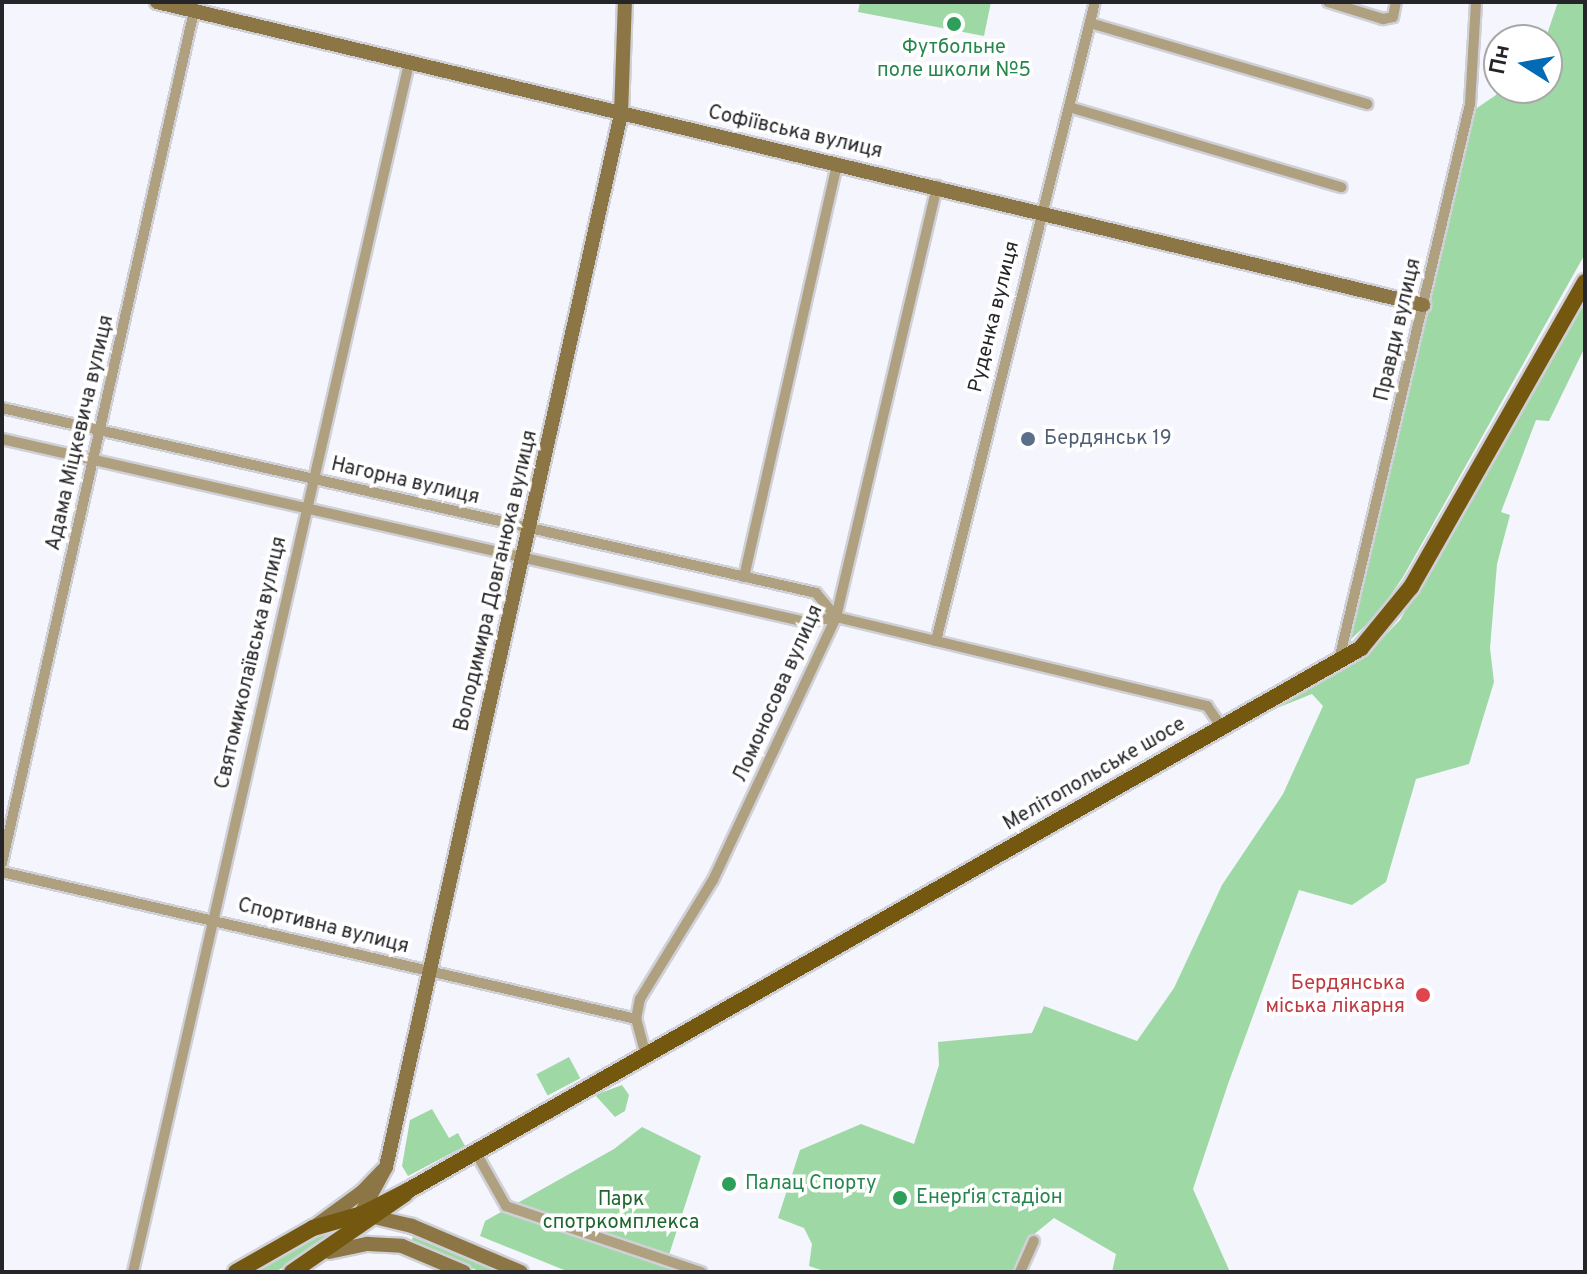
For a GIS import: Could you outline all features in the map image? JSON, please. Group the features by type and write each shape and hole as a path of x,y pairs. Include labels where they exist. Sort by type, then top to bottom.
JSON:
{"main road":[{"name":"Софіївська вулиця","path":"157,2 621,114 1039,210 1423,305"},
{"name":"Володимира Довганюка вулиця","path":"386,1167 621,114 625,2"},
{"name":"Мелітопольське шосе","path":"236,1272 313,1228 370,1216 645,1052 1221,726 1338,664 1391,617 1411,587 1585,282"},
{"path":"386,1167 391,1202 412,1226"},
{"path":"292,1272 329,1252 370,1216 386,1167"},
{"path":"313,1228 362,1192 386,1167"},
{"path":"370,1216 412,1226 521,1272"},
{"path":"329,1252 386,1243 464,1272"}],"street":[{"name":"Руденка вулиця","path":"936,641 1039,210 1095,2"},
{"path":"1328,2 1393,17 1396,2"},
{"name":"Правди вулиця","path":"1338,664 1468,111 1476,2"},
{"name":"Адама Міцкевича вулиця","path":"2,863 194,11"},
{"path":"1090,23 1367,104"},
{"name":"Святомиколаївська вулиця","path":"133,1272 409,63"},
{"path":"1069,107 1341,187"},
{"path":"744,577 837,163"},
{"name":"Ломоносова вулиця","path":"636,1019 640,999 713,880 836,617 937,186"},
{"name":"Нагорна вулиця","path":"2,408 816,593 836,617"},
{"name":"Нагорна вулиця","path":"2,439 806,622 836,617 1207,706 1221,726"},
{"name":"Спортивна вулиця","path":"2,872 636,1019"},
{"path":"636,1019 645,1052"},
{"path":"475,1151 506,1206 701,1272"},
{"path":"1020,1272 1034,1241"}],"green space":[{"name":"Футбольне поле школи №5","path":"860,2 991,2 984,36 858,12"},
{"path":"1558,2 1585,2 1585,254 1403,577 1377,615 1350,640 1474,110 1483,104 1563,104 1563,24 1550,24"},
{"path":"1585,295 1585,347 1549,421 1536,420 1501,512 1510,515 1497,564 1490,648 1494,682 1469,764 1416,779 1386,882 1352,905 1299,890 1228,1084 1193,1189 1230,1272 1112,1272 1116,1254 1054,1218 1027,1240 1014,1272 827,1272 809,1266 812,1244 804,1228 778,1218 800,1150 861,1124 914,1144 939,1065 938,1042 1032,1033 1044,1006 1137,1041 1174,988 1222,885 1283,794 1323,706 1312,694 1277,708 1362,659 1400,620"},
{"path":"569,1057 580,1078 548,1096 536,1074"},
{"path":"622,1085 629,1095 625,1111 615,1117 595,1095"},
{"path":"432,1109 449,1138 458,1133 465,1146 408,1176 402,1166 410,1120"},
{"name":"Парк спотркомплекса","path":"642,1127 701,1156 665,1267 678,1272 569,1272 480,1236 485,1221 614,1149"},
{"path":"327,1228 334,1232 333,1239 275,1272 250,1272"},
{"path":"413,1237 499,1272 481,1272 411,1242"}],"place":[{"name":"Футбольне поле школи №5","path":"954,24"},
{"name":"Бердянськ 19","path":"1028,439"},
{"name":"Бердянська міська лікарня","path":"1423,995"},
{"name":"Палац Спорту","path":"729,1184"},
{"name":"Енерґія стадіон","path":"900,1198"}]}
